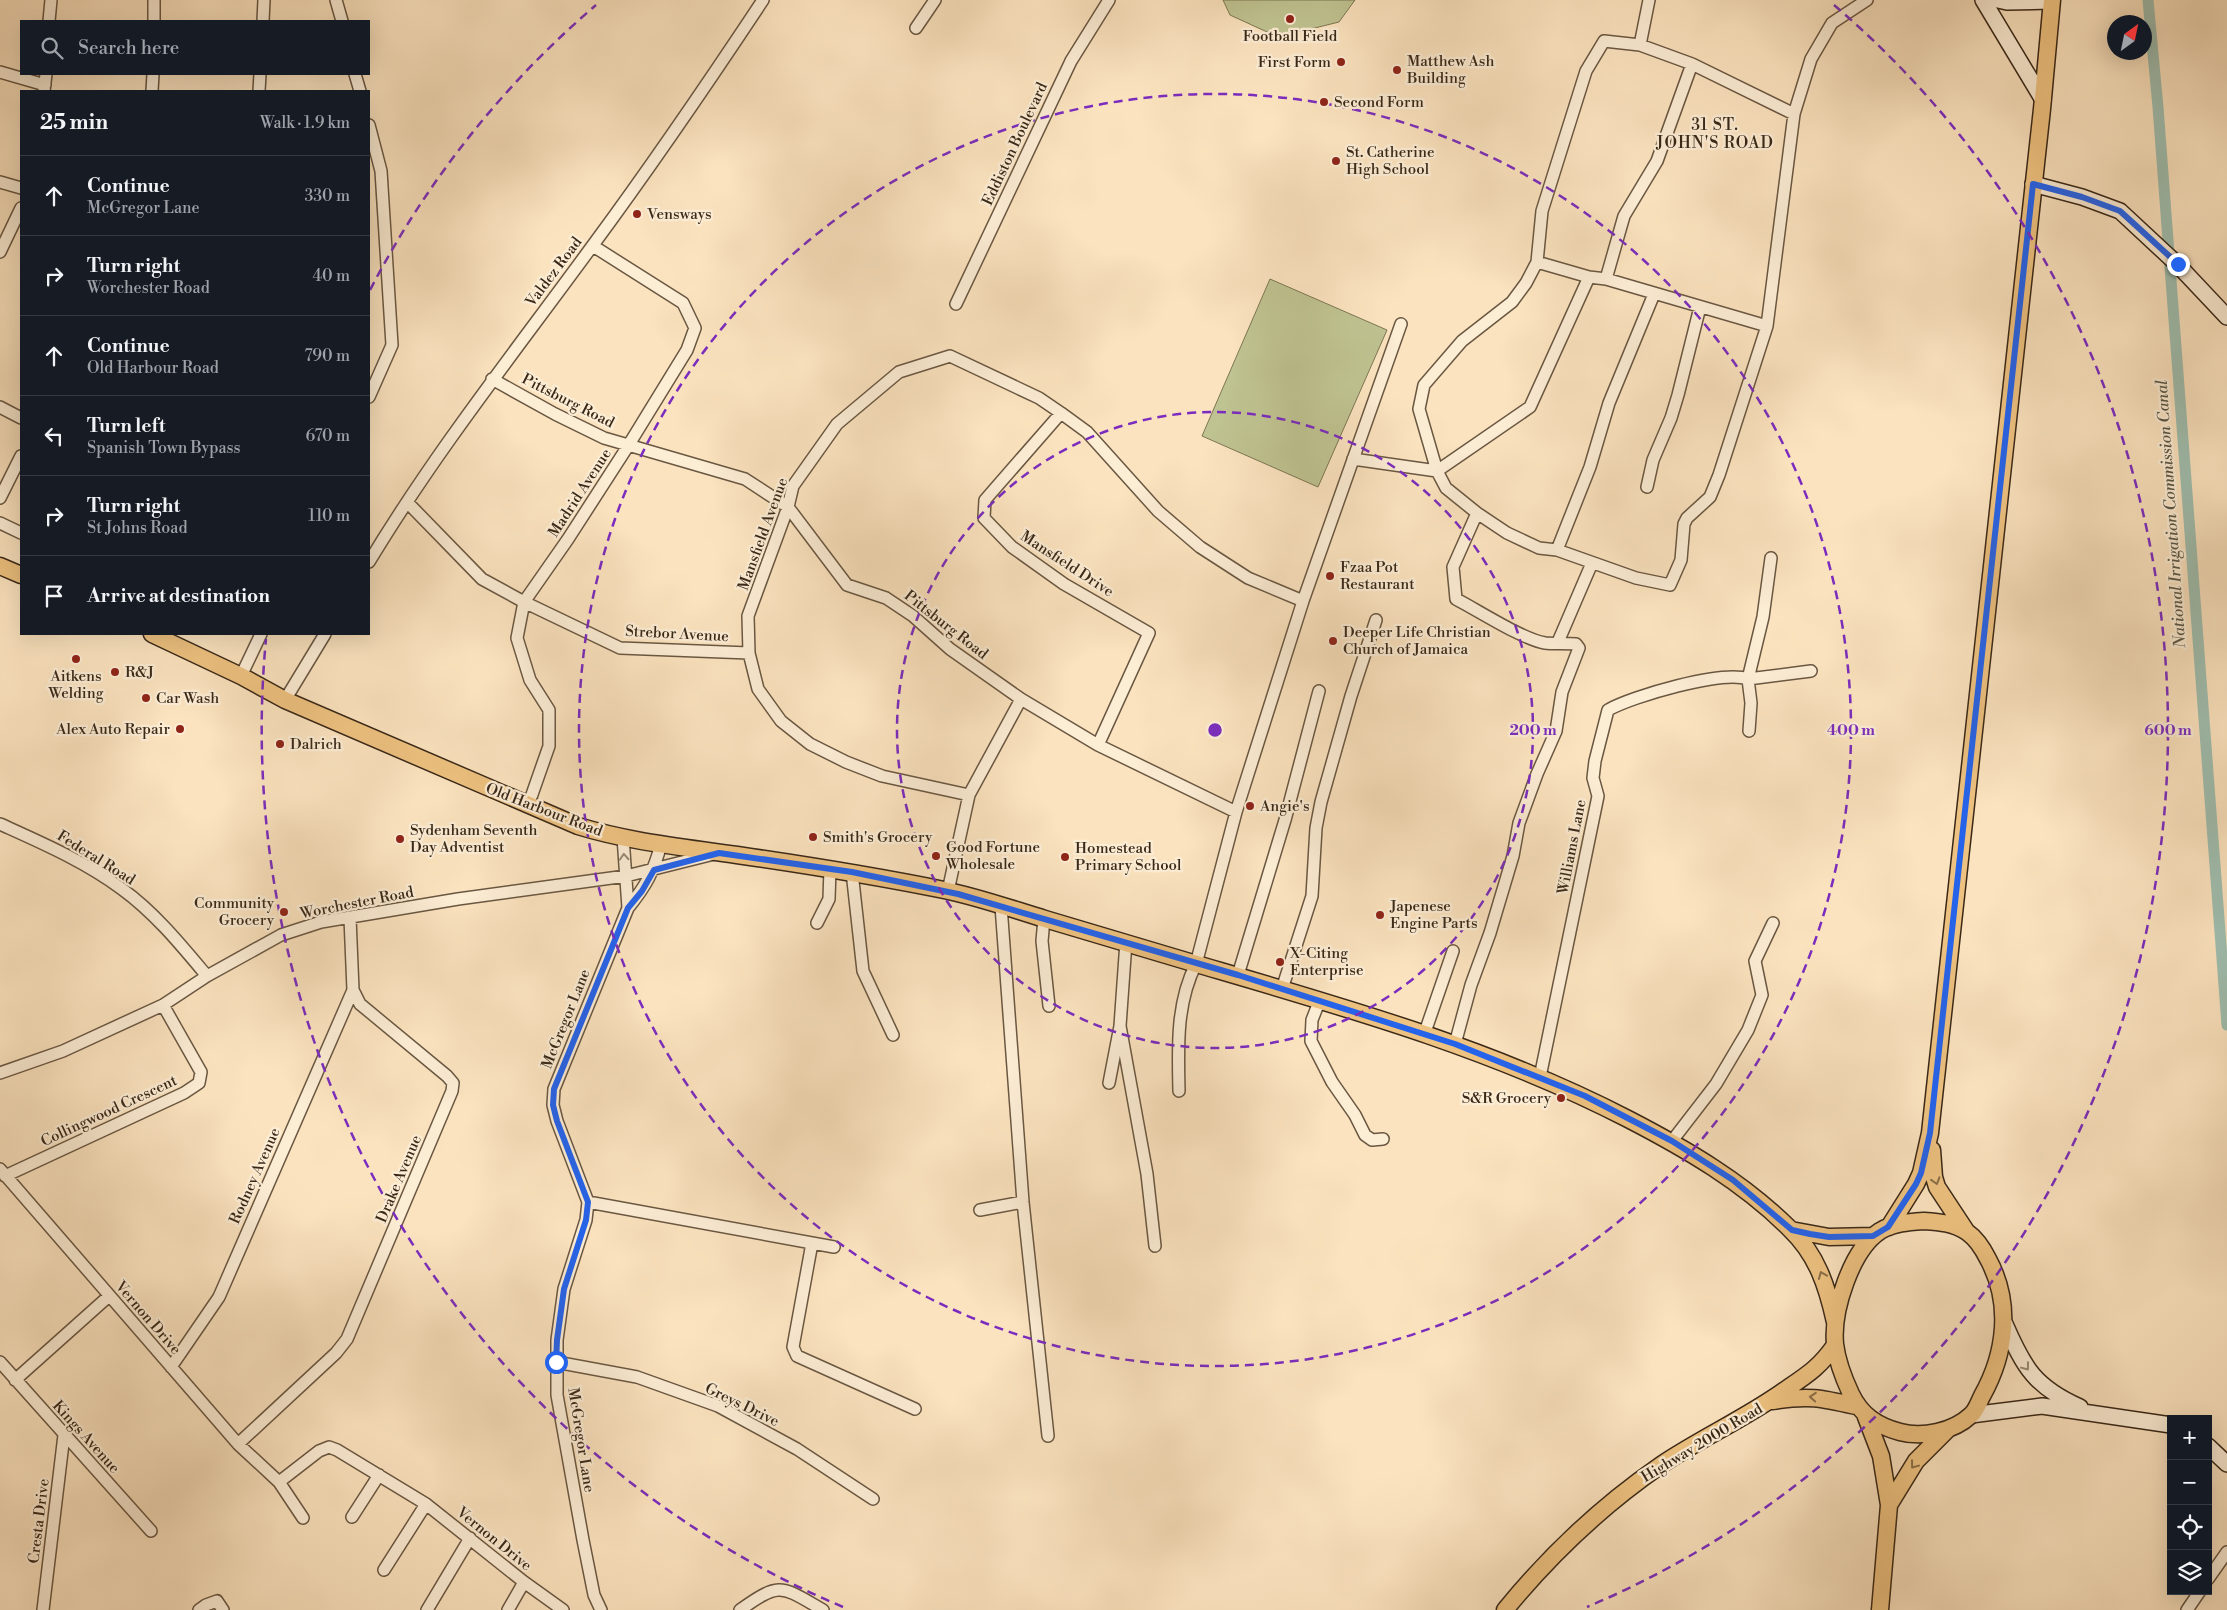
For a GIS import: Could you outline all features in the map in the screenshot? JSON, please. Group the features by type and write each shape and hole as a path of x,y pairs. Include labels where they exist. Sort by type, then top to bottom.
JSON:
{"main road":[{"path":"1983,0 2043,100"},
{"path":"1888,1227 1921,1173 1930,1133 2043,100 2051,1 2007,2 1998,0"},
{"path":"2033,184 2082,197 2120,211 2178,264 2226,313"},
{"path":"0,566 20,575"},
{"name":"Old Harbour Road","path":"154,635 241,676 285,700 578,826 661,844 852,872 948,891 1238,975 1455,1044 1540,1077 1585,1096 1672,1141 1733,1180 1792,1230 1817,1264 1823,1276 1835,1322"},
{"path":"1930,1133 1934,1177 1938,1188 1966,1231 1981,1246 1995,1272 2004,1305 2004,1324 1998,1361 1989,1384 1971,1415"},
{"path":"1880,1610 1889,1505 1880,1456 1861,1411 1845,1381 1835,1345 1835,1322 1847,1278 1856,1260 1873,1236 1888,1227 1924,1221 1943,1222 1966,1231"},
{"name":"Old Harbour Road","path":"1792,1230 1829,1237 1873,1236"},
{"path":"2004,1324 2020,1359 2036,1379 2051,1392 2095,1413"},
{"name":"Highway 2000 Road","path":"1505,1610 1562,1546 1621,1494 1662,1464 1769,1402 1824,1362 1835,1345"},
{"name":"Highway 2000 Road","path":"1769,1402 1802,1396 1814,1396 1861,1411 1882,1425 1908,1434 1947,1430"},
{"path":"1889,1505 1916,1461 1947,1430 1971,1415 2042,1406 2167,1424"},
{"path":"2212,1450 2227,1464"}],"street":[{"path":"50,20 51,0"},
{"path":"154,0 154,20"},
{"path":"263,20 264,0"},
{"path":"336,0 342,20"},
{"name":"Valdez Road","path":"370,560 407,502 492,379 593,246 683,121 763,0"},
{"path":"916,28 935,0"},
{"name":"Eddiston Boulevard","path":"956,304 1071,61 1109,0"},
{"path":"1640,45 1649,0"},
{"path":"1794,114 1692,64 1640,45 1604,42 1586,71 1542,212 1537,262 1526,283 1512,302 1462,341 1424,385 1418,409 1436,472 1446,488 1477,513 1507,533 1539,548 1557,550 1636,578 1670,585 1681,560 1684,524 1687,518 1710,497 1768,326 1794,114 1811,59 1832,23 1867,0"},
{"path":"1606,279 1624,216 1657,161 1692,64"},
{"path":"0,72 45,83"},
{"path":"152,90 153,75"},
{"path":"259,90 260,75"},
{"path":"355,75 360,90"},
{"path":"370,130 381,171 392,345 370,395"},
{"path":"0,182 20,188"},
{"path":"0,252 20,210"},
{"name":"Madrid Avenue","path":"528,806 549,746 549,710 530,680 517,638 524,602 568,539 628,446 687,350 695,328 684,303 593,246"},
{"path":"1537,262 1589,277 1606,279 1768,326"},
{"path":"1353,459 1436,472 1530,407 1589,277"},
{"path":"1557,550 1590,467 1610,403 1654,294"},
{"path":"1647,487 1653,460 1671,418 1678,395 1700,307"},
{"path":"1179,1091 1178,1037 1187,982 1196,964 1236,812 1303,601 1401,324"},
{"name":"Mansfield Avenue","path":"969,795 882,776 846,762 810,744 781,722 758,689 749,653 748,616 788,507 793,486 837,424 899,372 950,356 1039,398 1087,432 1158,511 1200,547 1248,578 1303,601"},
{"name":"Pittsburg Road","path":"492,379 555,414 604,438 745,479 788,507 847,585 886,598 913,616 950,649 1021,699 1098,745 1236,812"},
{"path":"0,408 20,418"},
{"name":"Mansfield Drive","path":"1062,414 985,500 984,518 1012,547 1064,584 1149,633 1098,745"},
{"path":"0,498 20,458"},
{"name":"Strebor Avenue","path":"407,502 482,579 524,602 620,648 749,653"},
{"path":"1455,1044 1471,985 1490,933 1513,856 1519,823 1537,774 1556,731 1562,692 1579,648 1576,644 1558,642 1547,644 1531,639 1456,599 1453,567 1477,513"},
{"path":"0,524 20,533"},
{"path":"1749,732 1751,703 1748,679 1763,617 1771,558"},
{"path":"1558,642 1592,563"},
{"path":"1282,990 1312,896 1316,828 1321,802 1351,696 1376,620"},
{"path":"241,676 261,635"},
{"path":"285,700 324,635"},
{"path":"1748,679 1811,671"},
{"name":"Williams Lane","path":"1540,1077 1598,796 1593,778 1608,710 1622,702 1692,683 1725,677 1748,679"},
{"path":"1238,975 1285,820 1319,691"},
{"path":"948,891 969,795 1021,699"},
{"name":"Federal Road","path":"0,824 62,852 122,889 165,927 207,976"},
{"name":"McGregor Lane","path":"623,837 628,908"},
{"name":"McGregor Lane","path":"602,1610 594,1595 557,1395 557,1340 564,1289 586,1220 588,1202 557,1121 553,1105 554,1089 628,908 642,891 654,870 661,844"},
{"name":"Worchester Road","path":"0,1073 63,1051 162,1005 207,976 280,935 321,922 458,899 626,876 719,853"},
{"path":"817,924 829,899 830,869"},
{"path":"852,872 863,971 893,1035"},
{"path":"1001,906 1023,1202 1048,1436"},
{"path":"350,918 353,990"},
{"path":"1044,919 1042,941 1048,1006"},
{"path":"1672,1141 1716,1084 1748,1030 1762,994 1755,961 1772,923"},
{"path":"1109,1083 1120,1026 1126,942"},
{"path":"1424,1035 1453,951"},
{"name":"Rodney Avenue","path":"170,1367 218,1297 353,990"},
{"name":"Drake Avenue","path":"238,1444 336,1353 347,1339 452,1091 452,1083 447,1076 360,1004 353,990"},
{"path":"1319,1002 1312,1020 1312,1041 1332,1082 1356,1115 1365,1135 1372,1140 1384,1139"},
{"name":"Collingwood Crescent","path":"2,1173 184,1093 199,1083 200,1072 162,1005"},
{"path":"1120,1026 1147,1174 1155,1246"},
{"name":"Vernon Drive","path":"2,1173 238,1444 279,1482 303,1518"},
{"path":"588,1202 834,1247"},
{"path":"980,1210 1023,1202"},
{"path":"812,1243 793,1347 794,1352 797,1356 915,1409"},
{"path":"14,1380 109,1296"},
{"name":"Kings Avenue","path":"0,1362 64,1436 151,1531"},
{"name":"Greys Drive","path":"556,1362 637,1377 718,1406 797,1449 873,1499"},
{"name":"Cresta Drive","path":"43,1610 64,1436"},
{"name":"Vernon Drive","path":"279,1482 320,1451 329,1447 426,1504 524,1582 563,1610"},
{"path":"352,1517 379,1475"},
{"path":"384,1570 426,1504"},
{"path":"427,1610 470,1538"},
{"path":"2212,1573 2227,1552"},
{"path":"508,1610 524,1582"},
{"path":"740,1610 766,1592 776,1589 790,1591 823,1610"},
{"path":"2187,1610 2197,1595"},
{"path":"199,1610 206,1604 220,1606"}],"green space":[{"name":"Football Field","path":"1223,0 1355,0 1339,22 1278,37 1230,15"},
{"path":"1270,279 1387,330 1318,487 1202,436"}],"waterway":[{"name":"National Irrigation Commission Canal","path":"2148,0 2158,107 2227,1025"}],"place":[{"name":"Football Field","path":"1290,19"},
{"name":"First Form","path":"1341,62"},
{"name":"Matthew Ash Building","path":"1397,70"},
{"name":"Second Form","path":"1324,102"},
{"name":"St. Catherine High School","path":"1336,161"},
{"name":"Vensways","path":"637,214"},
{"name":"Fzaa Pot Restaurant","path":"1330,576"},
{"name":"Deeper Life Christian Church of Jamaica","path":"1333,641"},
{"name":"Aitkens Welding","path":"76,659"},
{"name":"R&J","path":"115,672"},
{"name":"Car Wash","path":"146,698"},
{"name":"Alex Auto Repair","path":"180,729"},
{"name":"Dalrich","path":"280,744"},
{"name":"Angie's","path":"1250,806"},
{"name":"Smith's Grocery","path":"813,837"},
{"name":"Sydenham Seventh Day Adventist","path":"400,839"},
{"name":"Good Fortune Wholesale","path":"936,856"},
{"name":"Homestead Primary School","path":"1065,857"},
{"name":"Community Grocery","path":"284,912"},
{"name":"Japenese Engine Parts","path":"1380,915"},
{"name":"X-Citing Enterprise","path":"1280,962"},
{"name":"S&R Grocery","path":"1561,1098"}],"district":[{"name":"31 ST. JOHN'S ROAD","path":"1715,134"}],"route":[{"path":"556,1362 564,1289 586,1220 588,1202 557,1121 553,1105 554,1089 628,908 642,891 654,870 719,853 852,872 948,891 1238,975 1455,1044 1585,1096 1672,1141 1733,1180 1792,1230 1829,1237 1873,1236 1888,1227 1921,1173 1930,1133 2033,184 2082,197 2120,211 2128,216 2178,264"}]}
